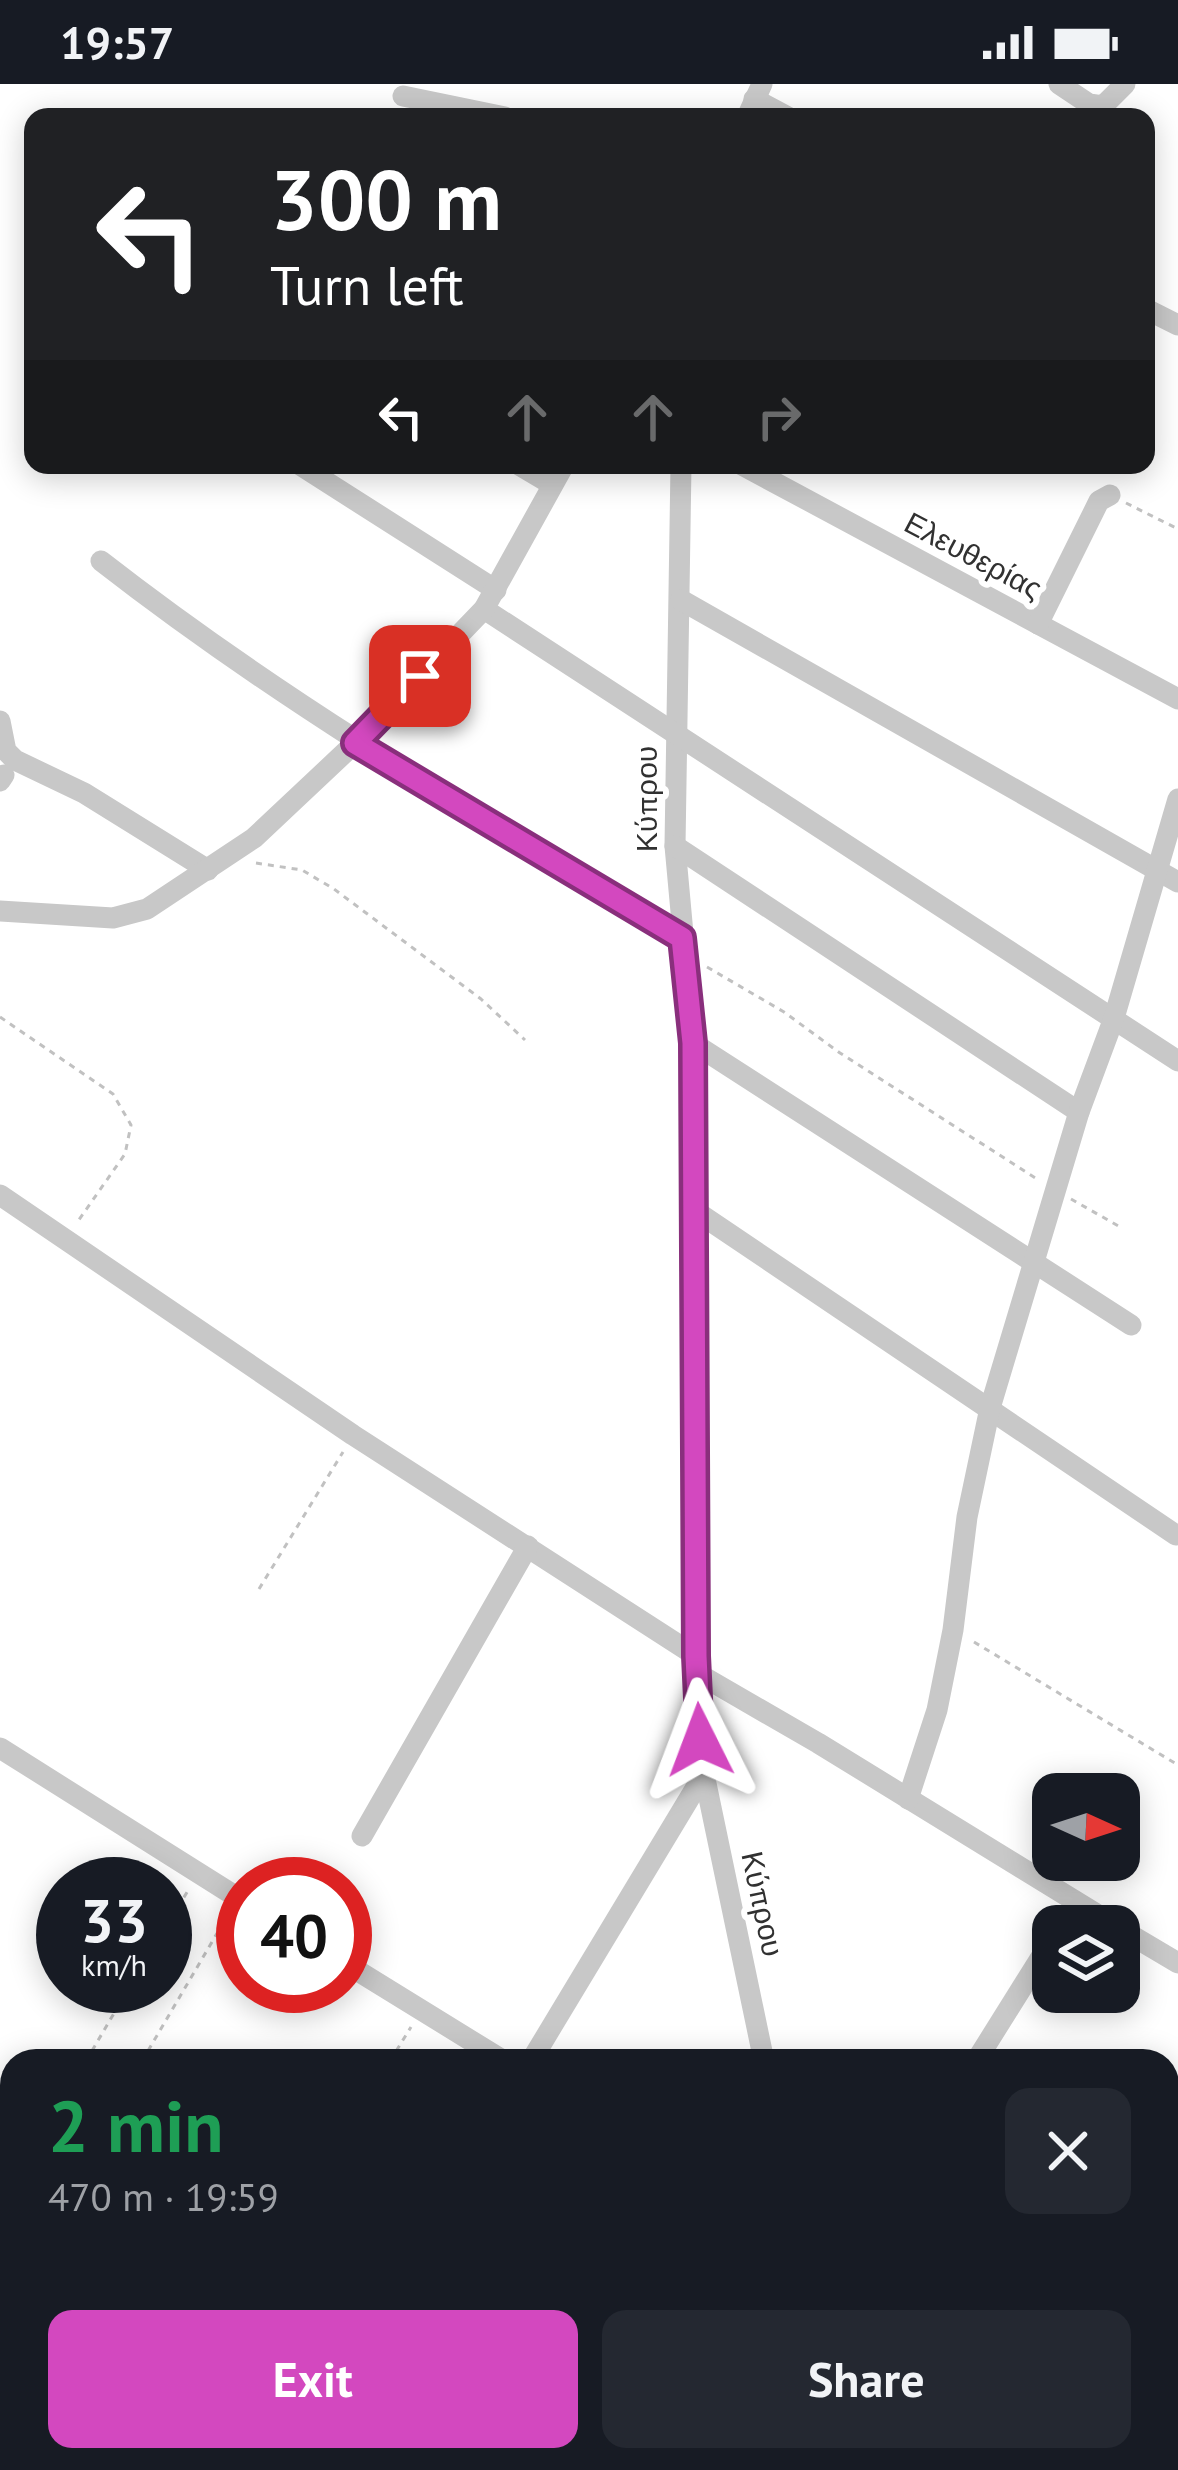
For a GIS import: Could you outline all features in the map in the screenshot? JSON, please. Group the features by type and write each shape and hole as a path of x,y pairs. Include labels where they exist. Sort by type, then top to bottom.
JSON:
{"street":[{"path":"1059,84 1089,104 1103,106 1125,84"},
{"path":"403,96 461,108"},
{"path":"314,474 677,735 1178,1061"},
{"name":"Κύπρου","path":"681,474 675,846 693,1043 696,1665 704,1774 761,2049"},
{"name":"Ελευθερίας","path":"759,474 1178,699"},
{"path":"0,911 113,918 147,909 254,838 355,743 490,600 558,475"},
{"path":"1038,624 1099,501 1110,495"},
{"path":"100,561 198,637 355,743 684,947"},
{"path":"681,600 1178,882"},
{"path":"0,721 6,751 15,760 217,865"},
{"path":"908,1799 937,1710 967,1517 990,1408 1178,799"},
{"path":"675,846 1079,1112"},
{"path":"693,1043 1131,1325"},
{"path":"0,1195 353,1435 528,1546 696,1665 1081,1905"},
{"path":"694,1210 1176,1534"},
{"path":"362,1835 528,1546"},
{"path":"0,1748 216,1884"},
{"path":"538,2049 704,1774"},
{"path":"1140,1940 1178,1963"},
{"path":"984,2049 1032,1972"},
{"path":"372,1979 485,2049"}],"path":[{"path":"1110,495 1178,529"},
{"path":"217,865 302,870 482,999 526,1040"},
{"path":"684,947 840,1053 1122,1228"},
{"path":"0,1017 113,1094 131,1125 125,1154 92,1206 59,1234"},
{"path":"259,1589 353,1435"},
{"path":"953,1630 1178,1765"},
{"path":"192,1883 198,1873"},
{"path":"149,2049 216,1939"},
{"path":"397,2049 421,2009"},
{"path":"93,2049 114,2013"}],"route":[{"path":"420,676 355,743 682,938 693,1043 700,1740"}]}
